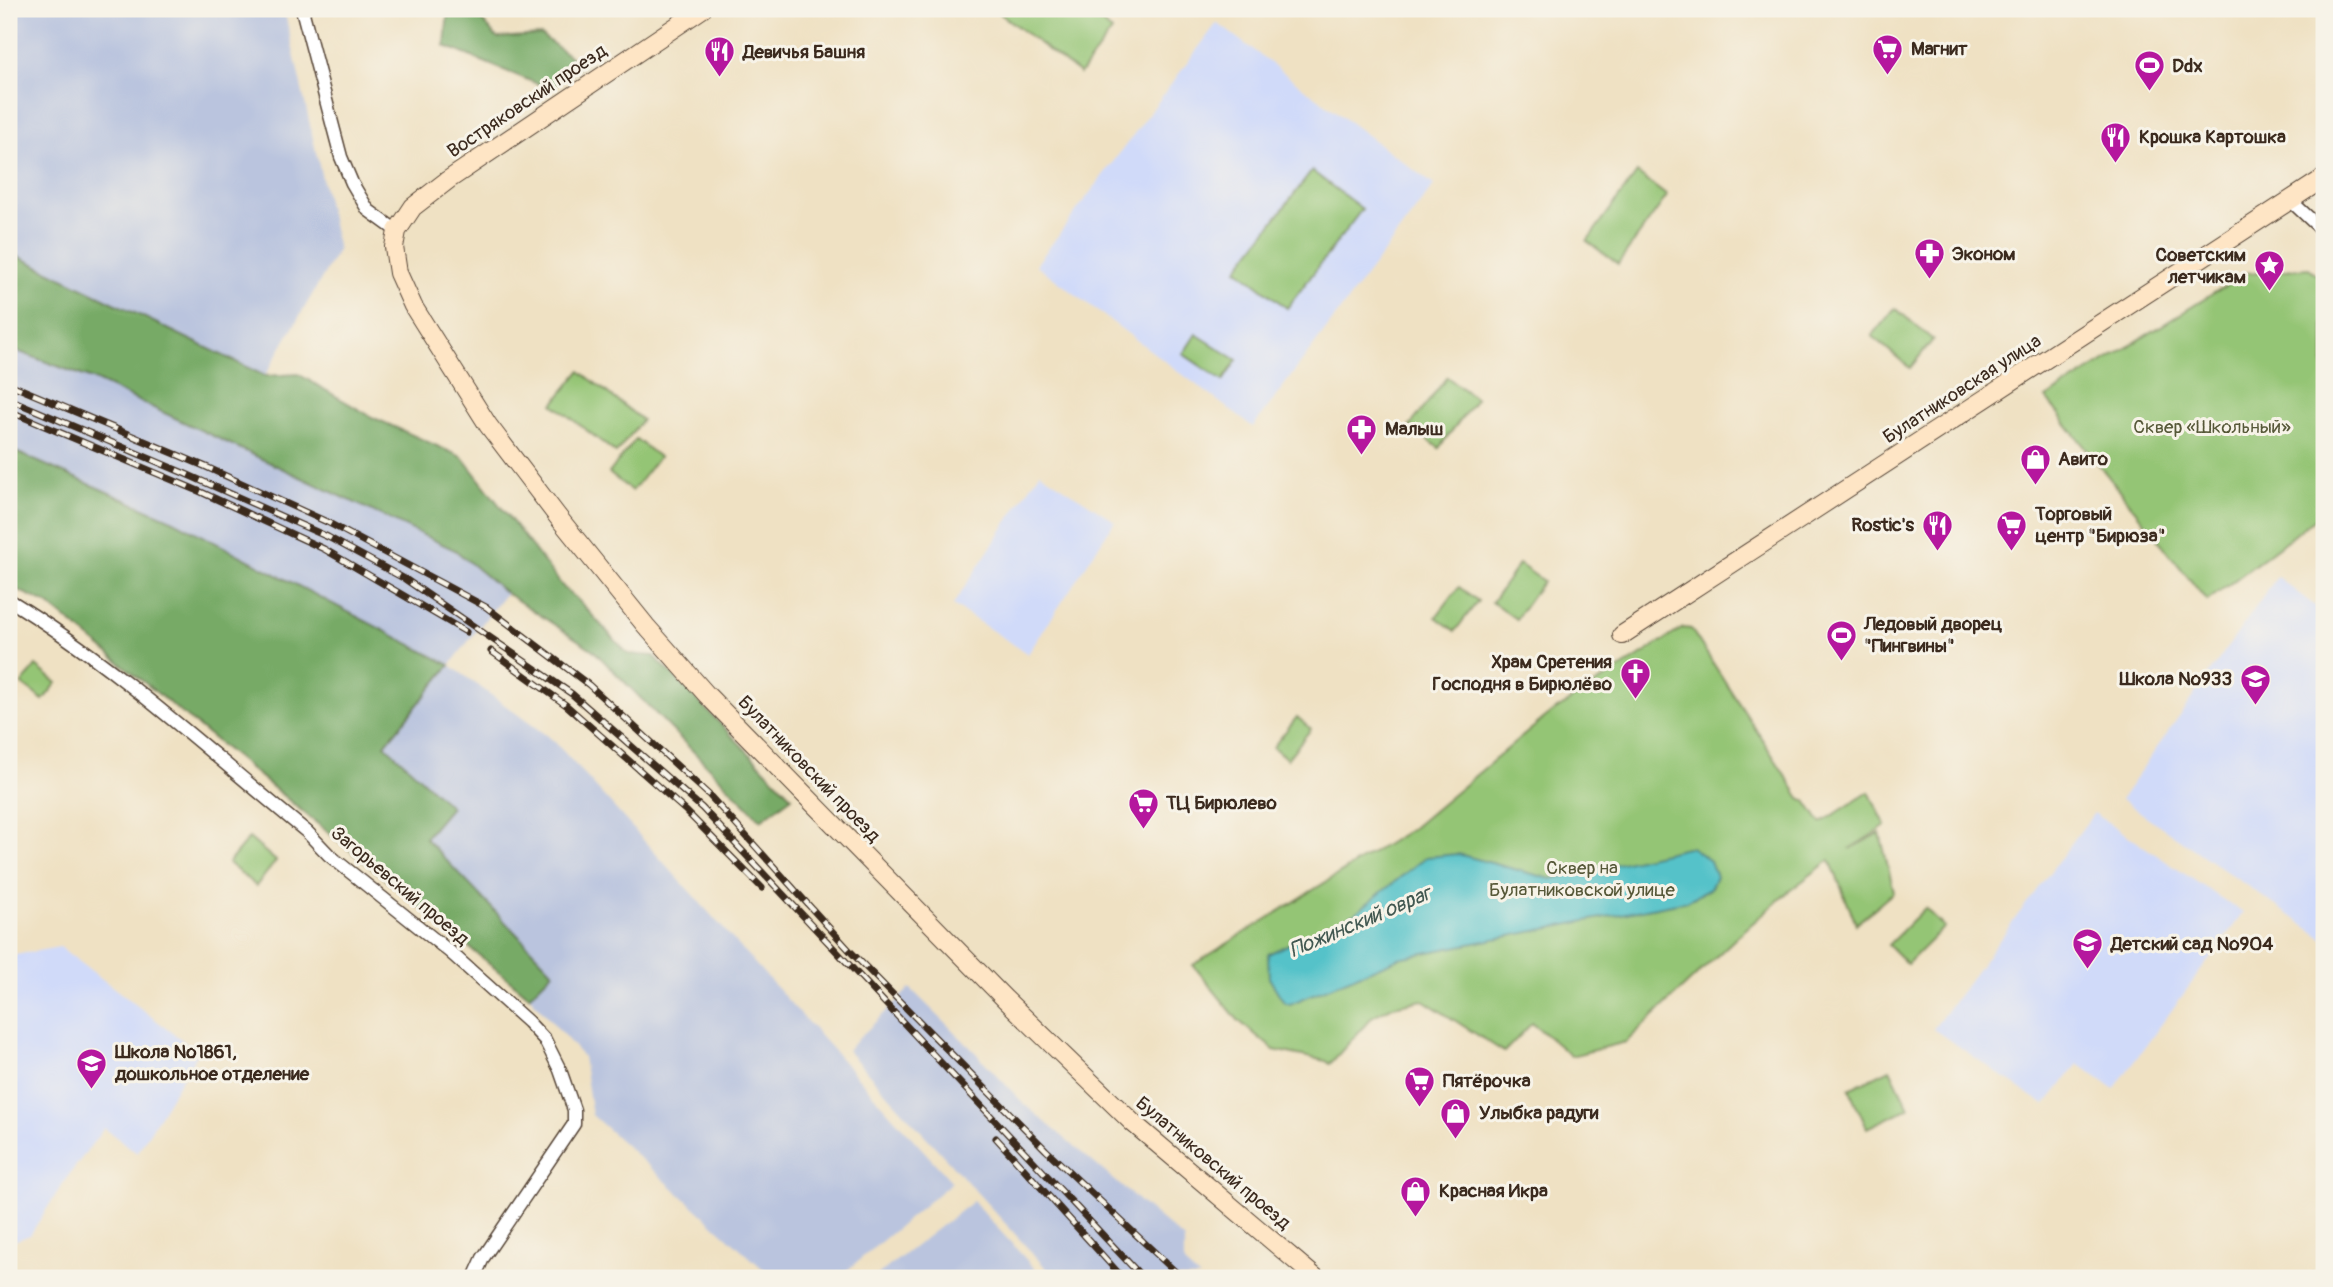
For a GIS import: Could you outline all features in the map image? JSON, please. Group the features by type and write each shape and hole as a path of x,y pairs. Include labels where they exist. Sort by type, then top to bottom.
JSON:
{"street":[{"path":"305,9 303,13 341,157 358,197 380,221 397,232"},
{"name":"Востряковский проезд","path":"397,232 412,207 447,180 702,9"},
{"name":"Булатниковская улица","path":"1622,635 2324,177"},
{"path":"2290,200 2324,232"},
{"name":"Булатниковский проезд","path":"397,232 394,247 399,278 456,376 518,466 676,661 741,731 789,776 1109,1102 1316,1278"},
{"name":"Загорьевский проезд","path":"9,600 98,659 148,698 307,832 328,855 450,952 545,1040 560,1070 574,1110 574,1124 483,1258 474,1278"}],"shaded area":[{"path":"9,9 284,9 338,250 265,376 9,252"},
{"path":"1217,23 1434,185 1253,427 1036,265"},
{"path":"9,348 92,379 455,550 506,593 450,665 554,741 952,1182 838,1278 773,1278 592,1115 583,1057 529,996 553,971 424,838 451,807 384,745 449,665 174,521 9,449"},
{"path":"1040,472 1115,521 1028,654 953,605"},
{"name":"Школа №933","path":"2277,577 2324,613 2324,939 2121,799"},
{"name":"Детский сад №904","path":"2094,813 2243,913 2114,1089 2078,1064 2045,1105 1933,1029"},
{"name":"Школа №1861, дошкольное отделение","path":"60,947 198,1052 137,1153 104,1128 66,1179 30,1235 9,1243 9,956"},
{"path":"910,988 1024,1104 1184,1239 1184,1264 1200,1278 1055,1278 847,1050"},
{"path":"973,1201 1043,1278 874,1278"}],"green space":[{"path":"448,9 491,9 482,20 497,38 541,35 582,65 550,89 445,46"},
{"path":"994,9 1083,9 1112,31 1080,74"},
{"path":"1312,171 1362,209 1287,308 1237,269"},
{"path":"1637,173 1667,196 1618,264 1587,241"},
{"path":"9,252 265,376 298,374 372,417 462,457 564,588 628,654 654,656 792,797 761,820 593,650 506,593 455,550 92,379 9,348"},
{"name":"Сквер «Школьный»","path":"2309,268 2324,280 2324,512 2207,601 2046,398 2246,273"},
{"path":"1895,308 1933,340 1910,368 1872,336"},
{"path":"1196,334 1237,360 1223,381 1183,354"},
{"path":"580,371 642,420 616,453 553,404"},
{"path":"1447,377 1476,399 1439,448 1410,426"},
{"path":"636,439 659,457 632,491 609,473"},
{"path":"9,449 174,521 450,665 385,745 451,807 425,838 553,972 529,996 48,604 9,586"},
{"path":"1519,564 1543,581 1516,619 1492,602"},
{"path":"1459,587 1478,601 1455,631 1436,617"},
{"name":"Сквер на Булатниковской улице","path":"1683,628 1691,629 1800,798 1806,801 1821,823 1869,792 1886,826 1849,849 1880,833 1894,892 1856,924 1830,860 1739,935 1626,1042 1571,1056 1532,1023 1504,1052 1423,1000 1393,1006 1373,1016 1330,1064 1274,1050 1238,1020 1193,965 1414,827 1548,715"},
{"path":"36,666 57,683 43,700 22,684"},
{"path":"1297,717 1311,729 1287,759 1273,747"},
{"path":"249,838 276,861 256,886 228,863"},
{"path":"1925,908 1944,927 1907,964 1888,945"},
{"path":"1890,1069 1909,1108 1867,1128 1849,1089"}],"water":[{"name":"Пожинский овраг","path":"1691,847 1710,861 1716,877 1710,889 1687,901 1399,958 1290,1004 1284,1002 1269,978 1268,954 1354,914 1426,857 1458,854 1551,879"}],"railway":[{"path":"9,384 204,466 327,522 486,607 589,685 709,795 851,952 1046,1150 1182,1278"},
{"path":"9,399 328,537 405,579 572,694 702,808 1143,1278"},
{"path":"9,411 201,492 324,549 466,632"},
{"path":"491,651 566,705 686,811 762,888"},
{"path":"996,1138 1123,1278"}],"place":[{"name":"Магнит","path":"1888,76"},
{"name":"Девичья Башня","path":"720,79"},
{"name":"Ddx","path":"2149,93"},
{"name":"Крошка Картошка","path":"2116,164"},
{"name":"Эконом","path":"1929,281"},
{"name":"Cоветским летчикам","path":"2269,293"},
{"name":"Малыш","path":"1362,456"},
{"name":"Авито","path":"2035,486"},
{"name":"Rostic's","path":"1937,552"},
{"name":"Торговый центр \"Бирюза\"","path":"2012,552"},
{"name":"Ледовый дворец \"Пингвины\"","path":"1841,662"},
{"name":"Храм Сретения Господня в Бирюлёво","path":"1635,700"},
{"name":"Школа №933","path":"2255,706"},
{"name":"ТЦ Бирюлево","path":"1143,830"},
{"name":"Детский сад №904","path":"2088,971"},
{"name":"Школа №1861, дошкольное отделение","path":"92,1090"},
{"name":"Пятёрочка","path":"1420,1108"},
{"name":"Улыбка радуги","path":"1456,1140"},
{"name":"Красная Икра","path":"1416,1218"}]}
